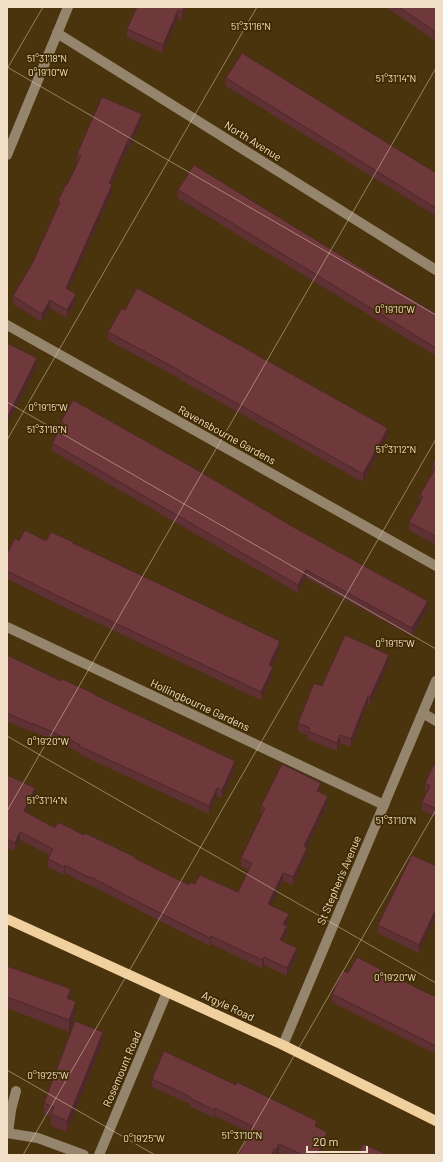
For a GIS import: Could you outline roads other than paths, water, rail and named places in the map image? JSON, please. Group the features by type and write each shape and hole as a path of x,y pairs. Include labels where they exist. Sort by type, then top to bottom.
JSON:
{"main road":[{"name":"Argyle Road","path":"7,919 283,1045 436,1121"}],"street":[{"path":"7,155 68,7"},
{"name":"North Avenue","path":"57,33 436,270"},
{"name":"Ravensbourne Gardens","path":"7,325 436,566"},
{"name":"Hollingbourne Gardens","path":"7,628 384,805"},
{"name":"St Stephen's Avenue","path":"283,1045 436,680"},
{"path":"423,713 436,721"},
{"name":"Rosemount Road","path":"99,1155 167,992"},
{"path":"16,1091 7,1133 38,1138 84,1155"}]}
